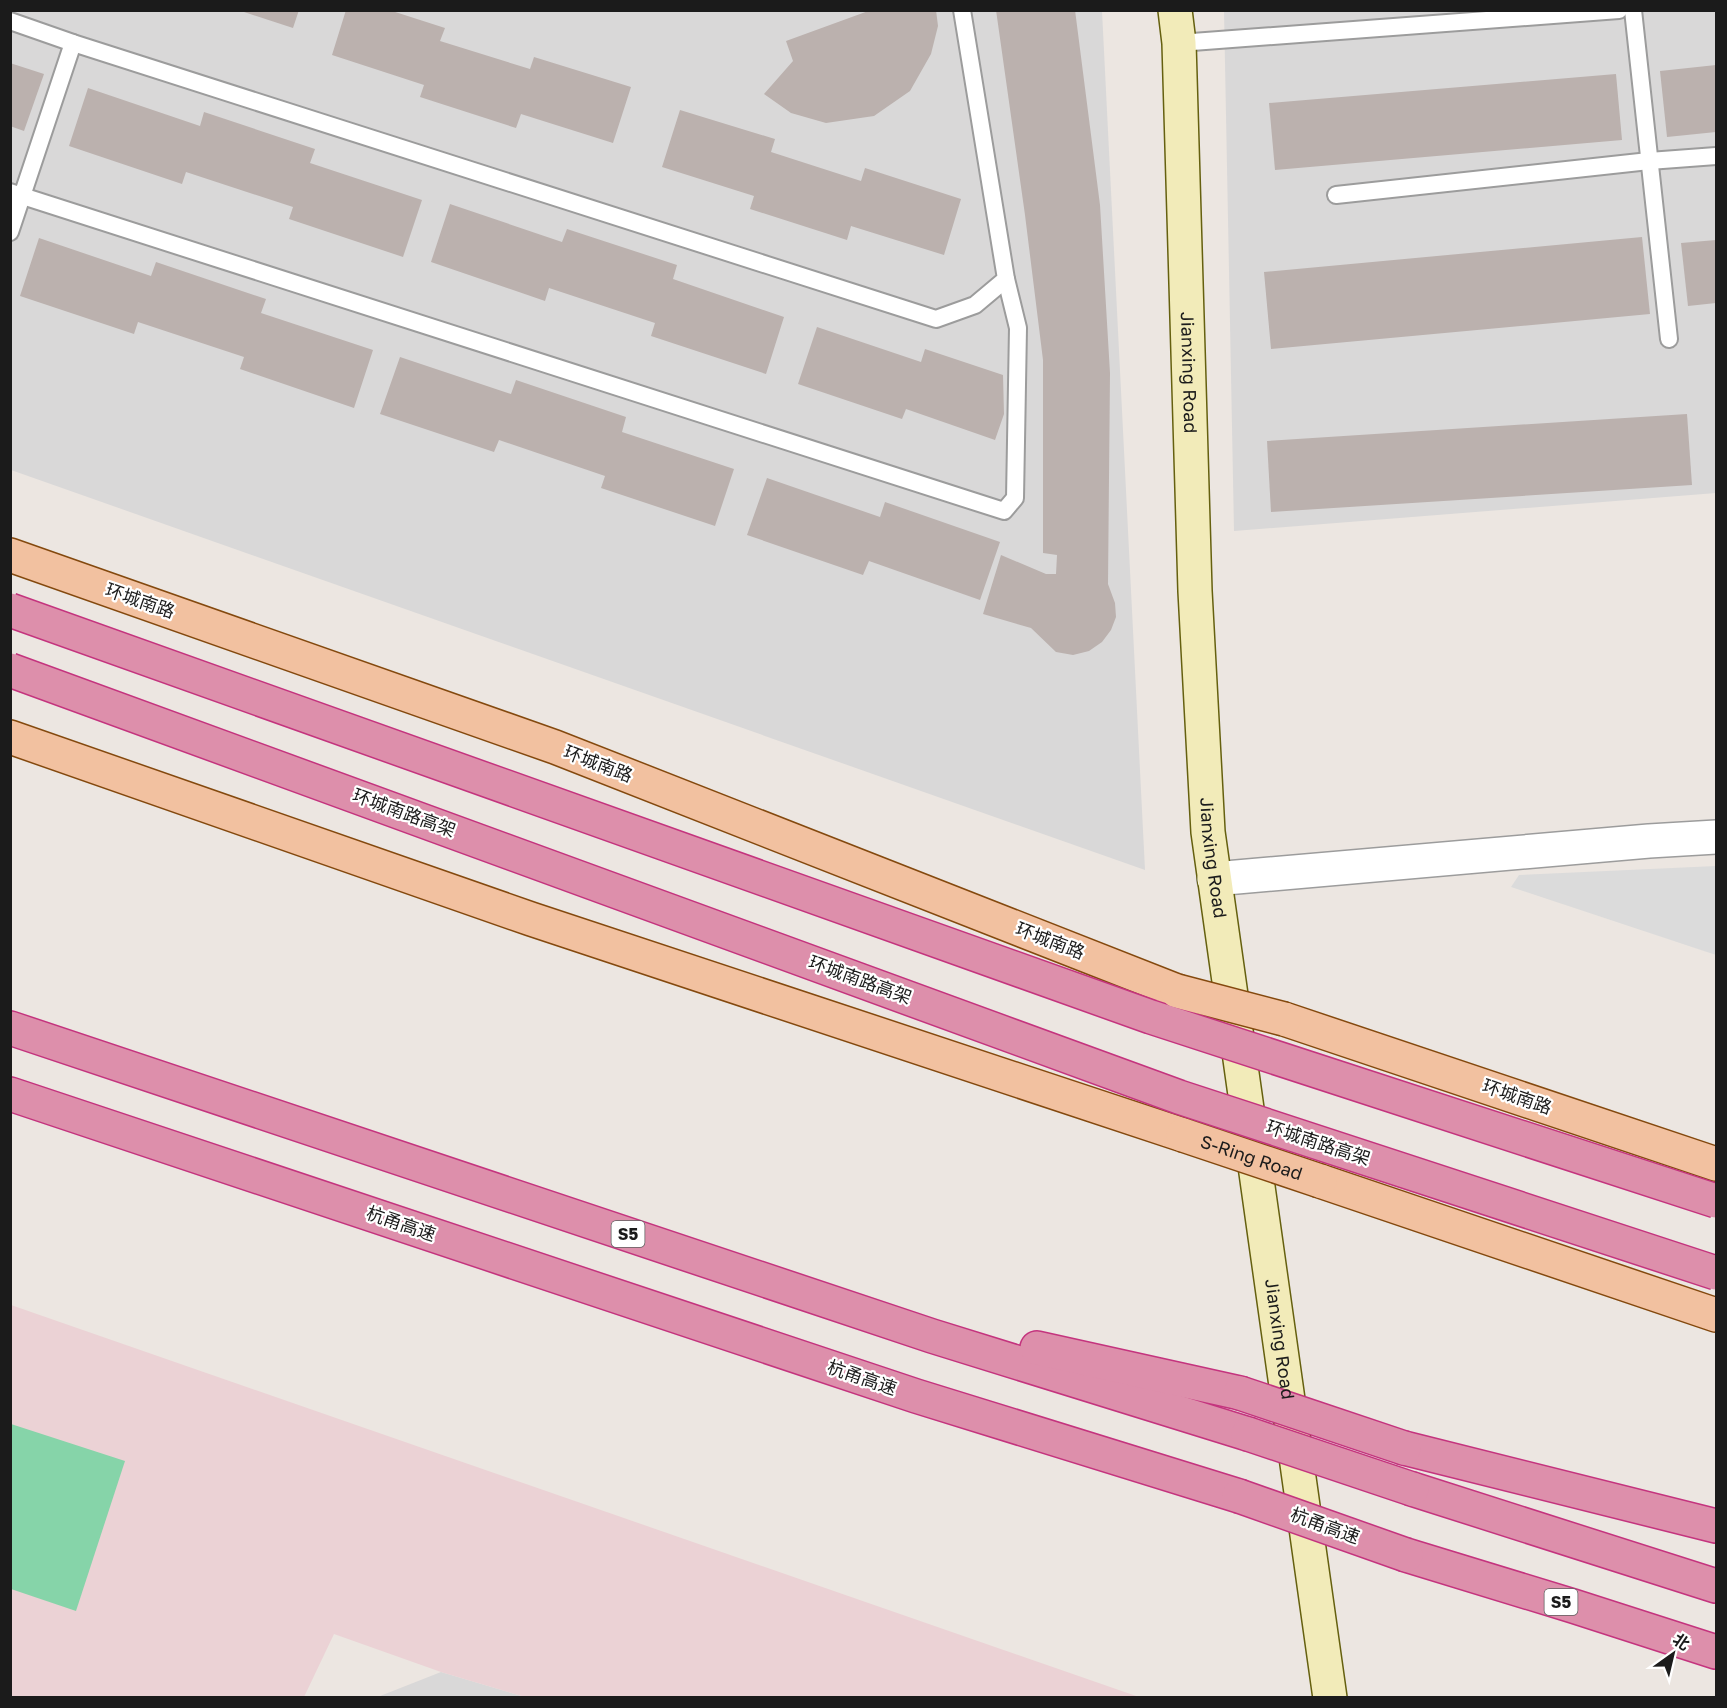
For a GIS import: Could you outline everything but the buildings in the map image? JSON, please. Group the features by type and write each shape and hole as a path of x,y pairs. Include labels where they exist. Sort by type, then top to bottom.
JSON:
{"highway":[{"path":"10,610 1151,1017 1716,1201"},
{"name":"环城南路高架","path":"10,670 1179,1097 1716,1274"},
{"name":"S5","path":"10,1028 932,1336 1248,1434 1716,1586"},
{"name":"杭甬高速","path":"10,1094 916,1396 1239,1496 1406,1555 1716,1652"},
{"path":"837,1304 1240,1393 1404,1448 1716,1526"},
{"path":"1573,1606 1716,1667"}],"main road":[{"name":"环城南路","path":"10,555 555,747 1177,992 1284,1019 1716,1164"},
{"name":"S-Ring Road","path":"10,737 531,919 1716,1315"}],"street":[{"name":"Jianxing Road","path":"1175,10 1179,43 1195,591 1208,832 1330,1698"},
{"path":"1214,879 1648,840 1716,837"}],"lane":[{"path":"17,194 1004,511 1015,498 1018,328 1006,279 962,10"},
{"path":"1179,43 1619,10"},
{"path":"1633,10 1669,339"},
{"path":"10,21 936,319 975,305 1006,279"},
{"path":"10,232 17,194 73,43"},
{"path":"1336,195 1649,161 1716,156"}],"shaded area":[{"path":"11,11 1102,11 1145,870 11,470"},
{"path":"1224,11 1716,11 1716,493 1234,531"},
{"path":"1716,866 1716,955 1511,887 1519,875"},
{"path":"11,1305 1139,1697 525,1697 441,1672 334,1634 304,1697 11,1698"},
{"path":"441,1672 525,1697 375,1698"}],"green space":[{"path":"11,1424 125,1461 76,1611 11,1589"}]}
